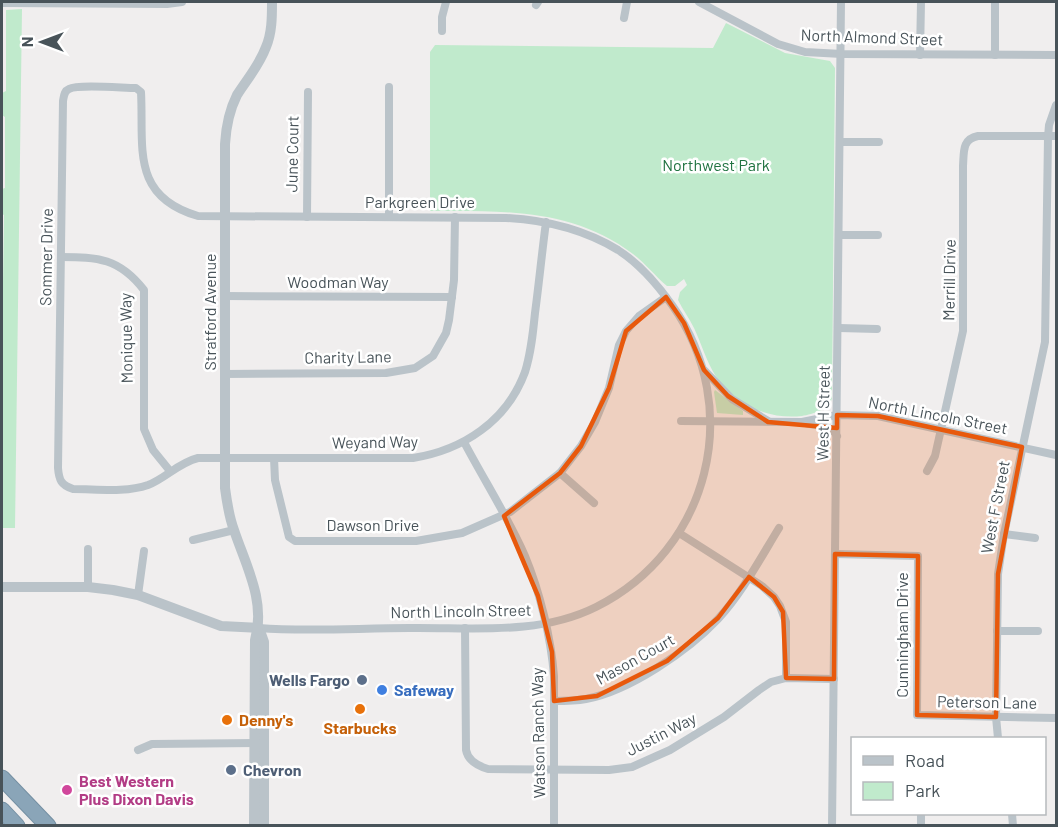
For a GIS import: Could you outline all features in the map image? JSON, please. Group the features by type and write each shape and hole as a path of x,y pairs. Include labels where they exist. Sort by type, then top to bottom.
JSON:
{"highway":[{"path":"2,778 48,825"},
{"path":"15,792 57,825"},
{"path":"2,810 17,825"}],"street":[{"path":"2,3 167,4 182,2"},
{"name":"Stratford Avenue","path":"264,825 255,640 259,628 259,612 254,584 228,511 225,489 225,217 226,127 236,98 257,68 266,48 270,35 272,2"},
{"path":"442,31 442,17 446,2"},
{"path":"624,18 627,2"},
{"name":"North Almond Street","path":"702,2 778,44 800,51 842,54 1056,55"},
{"name":"West H Street","path":"832,825 842,2"},
{"path":"920,55 921,2"},
{"path":"995,2 995,55"},
{"path":"388,87 389,218"},
{"name":"Sommer Drive","path":"58,468 63,101 65,92 70,88 110,88"},
{"name":"Parkgreen Drive","path":"110,88 136,88 141,92 141,145 143,164 150,180 159,195 171,205 198,216 506,218 546,222 578,231 619,251 650,276 684,322 704,370 710,422"},
{"name":"June Court","path":"307,217 308,92"},
{"name":"West F Street","path":"998,737 996,717 998,574 1004,534 1045,342 1052,136 1049,125 1056,105"},
{"name":"Merrill Drive","path":"942,429 963,331 964,152 966,142 978,136 1052,136"},
{"path":"840,142 879,142"},
{"name":"Charity Lane","path":"224,374 386,373 415,368 433,356 450,320 455,258 455,218"},
{"name":"Weyand Way","path":"58,468 59,479 64,486 73,489 138,487 160,479 189,460 198,458 413,458 427,456 464,442 482,431 500,413 517,390 525,371 531,347 546,222"},
{"path":"840,235 878,235"},
{"name":"Monique Way","path":"61,257 98,258 110,261 123,268 144,290 144,429 153,450 170,471"},
{"name":"Woodman Way","path":"225,296 452,297"},
{"name":"Dawson Drive","path":"274,458 274,480 289,537 295,541 416,542 462,533 504,516 560,473 595,422 609,388 619,345 626,331 639,316 666,297"},
{"path":"839,328 877,328"},
{"path":"704,370 732,399 768,422"},
{"name":"North Lincoln Street","path":"2,587 88,587 138,595 221,626 315,630 520,628 581,614 614,597 649,570 679,533 692,508 703,477 710,422 802,422 837,415 886,417 1056,455"},
{"path":"681,421 710,422"},
{"path":"802,422 828,427 837,436"},
{"path":"927,471 935,456 942,429"},
{"name":"Watson Ranch Way","path":"464,442 528,564 552,652 554,825"},
{"path":"560,473 594,503"},
{"name":"Mason Court","path":"554,701 597,696 667,661 692,643 718,618 749,577 780,528"},
{"path":"193,540 234,530"},
{"path":"679,533 749,577 774,597 786,622 786,678"},
{"path":"1004,534 1035,538"},
{"path":"88,549 88,587"},
{"path":"138,595 144,551"},
{"name":"Cunningham Drive","path":"835,554 918,556 917,715"},
{"name":"Justin Way","path":"465,628 466,750 471,760 478,766 488,769 609,770 632,767 670,750 724,717 771,682 786,678 834,679"},
{"path":"997,631 1038,631"},
{"name":"Peterson Lane","path":"917,715 1056,718"},
{"path":"138,750 152,744 259,743"},
{"name":"Stratford Avenue","path":"254,825 259,743"}],"highlighted area":[{"path":"666,297 684,323 704,370 728,396 768,422 837,428 837,415 878,416 1022,447 998,574 996,717 917,715 918,556 835,554 834,679 786,678 783,612 774,597 749,577 718,618 667,661 597,696 554,701 552,652 538,596 504,516 560,473 581,446 609,388 626,331"}],"green space":[{"path":"22,9 15,528 2,528 4,215 2,214 2,189 5,188 5,117 2,115 2,93 6,91 6,10"},
{"name":"Northwest Park","path":"726,23 785,53 830,61 835,68 832,398 828,406 816,413 802,416 789,417 752,408 741,402 723,385 715,375 694,328 678,300 680,292 687,285 684,279 675,286 667,286 638,258 610,239 561,220 510,212 430,211 430,52 435,45 713,48"},
{"path":"715,390 743,411 743,415 717,413"}],"place":[{"name":"Wells Fargo","path":"362,680"},
{"name":"Safeway","path":"382,690"},
{"name":"Starbucks","path":"360,709"},
{"name":"Denny's","path":"227,720"},
{"name":"Chevron","path":"231,770"},
{"name":"Best Western Plus Dixon Davis","path":"67,790"}]}
